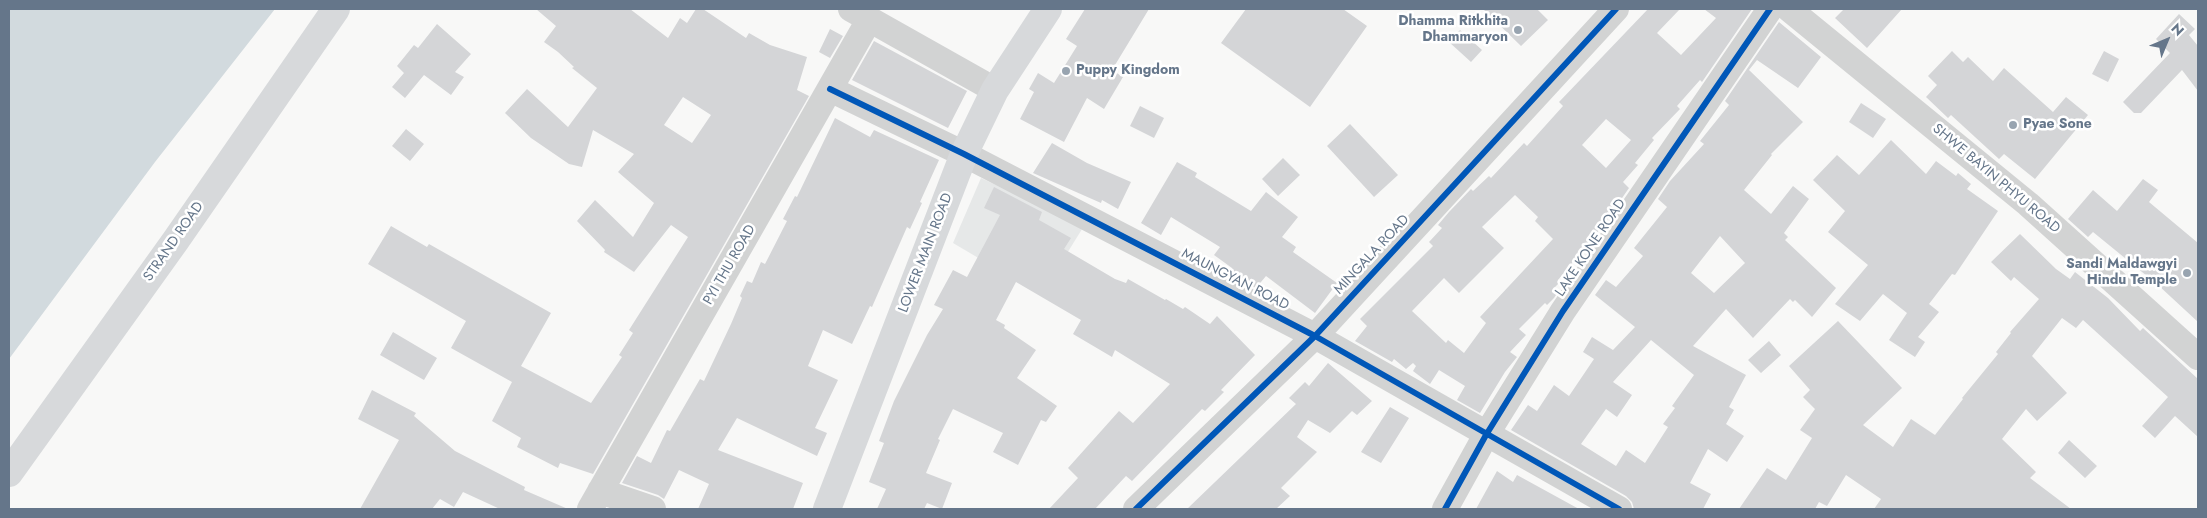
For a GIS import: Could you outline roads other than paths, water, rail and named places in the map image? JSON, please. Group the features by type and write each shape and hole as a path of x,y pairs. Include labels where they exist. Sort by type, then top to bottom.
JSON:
{"main road":[{"name":"STRAND ROAD","path":"9,473 176,240 336,9"},
{"name":"LOWER MAIN ROAD","path":"827,509 964,154 995,90 1048,9"}],"street":[{"name":"MINGALA ROAD","path":"1136,509 1315,336 1616,9"},
{"name":"LAKE KONE ROAD","path":"1445,509 1486,435 1562,311 1770,9"},
{"name":"SHWE BAYIN PHYU ROAD","path":"1789,9 2028,204 2198,356"},
{"path":"860,14 995,90"},
{"name":"PYI THU ROAD","path":"595,500 830,89 860,14"},
{"name":"MAUNGYAN ROAD","path":"830,89 964,154 1315,336 1619,509"},
{"path":"595,500 653,509"}],"place":[{"name":"Dhamma Ritkhita Dhammaryon","path":"1518,30"},
{"name":"Puppy Kingdom","path":"1066,71"},
{"name":"Pyae Sone","path":"2013,125"},
{"name":"Sandi Maldawgyi Hindu Temple","path":"2187,273"}]}
